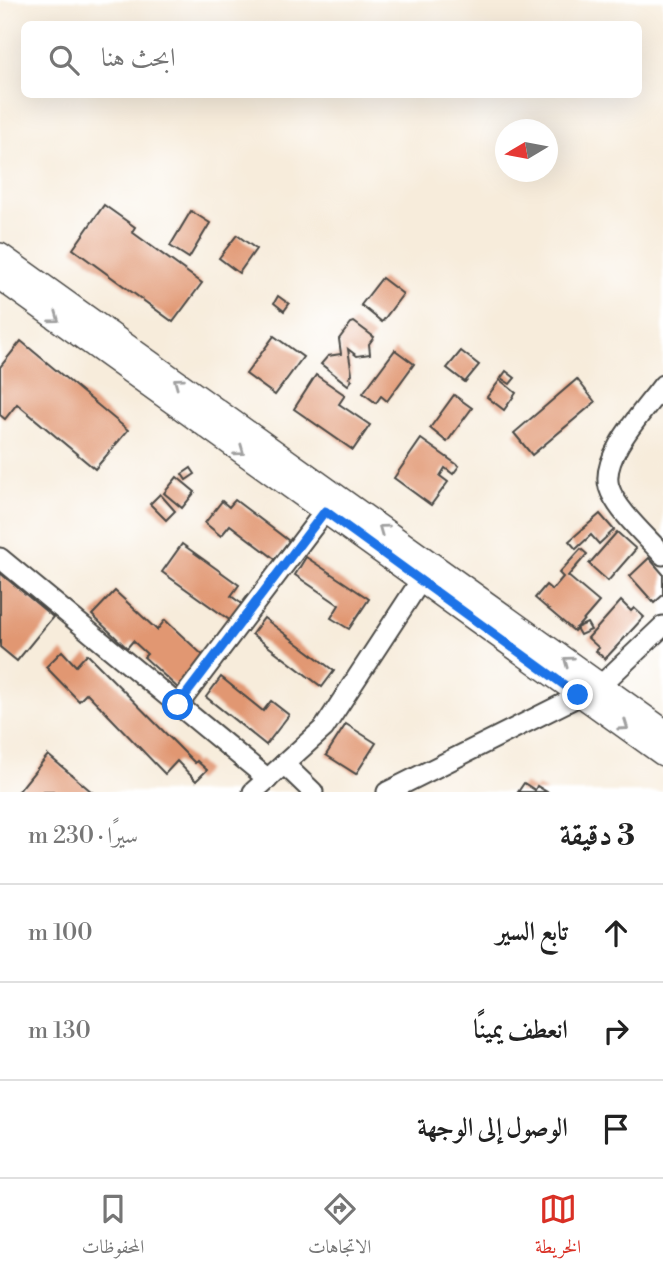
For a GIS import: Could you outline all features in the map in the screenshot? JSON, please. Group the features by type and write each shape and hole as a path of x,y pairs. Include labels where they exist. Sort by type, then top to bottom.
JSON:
{"main road":[{"path":"0,255 663,730"},
{"path":"0,278 663,754"}],"street":[{"path":"663,385 615,449 607,474 610,490 625,513 663,555"},
{"path":"178,705 325,511"},
{"path":"0,558 178,705 260,786 324,728 421,580"},
{"path":"387,792 601,685 663,626"},
{"path":"284,764 313,792"}],"building":[{"path":"104,205 135,227 132,232 202,283 173,322 73,249"},
{"path":"191,211 210,223 189,258 170,246"},
{"path":"237,235 256,249 239,273 219,258"},
{"path":"382,278 403,294 382,322 361,305"},
{"path":"278,296 289,304 284,311 274,303"},
{"path":"354,322 374,337 369,344 370,354 357,356 348,349 352,374 349,378 352,380 348,385 321,364 328,356 341,354 339,339"},
{"path":"274,336 303,357 275,395 246,374"},
{"path":"21,341 128,430 95,469 17,404 5,419 0,415 0,367"},
{"path":"395,350 414,364 387,401 381,396 376,403 363,393"},
{"path":"461,351 479,365 465,382 447,368"},
{"path":"506,371 515,378 510,384 501,378"},
{"path":"316,375 345,395 339,404 370,425 353,450 294,409"},
{"path":"577,379 595,402 532,455 514,433"},
{"path":"500,380 516,393 504,410 487,397"},
{"path":"454,395 472,408 447,442 430,428"},
{"path":"421,439 459,466 453,474 445,468 440,476 448,482 431,505 394,478"},
{"path":"191,468 195,474 186,480 182,474"},
{"path":"177,477 195,492 182,508 164,493"},
{"path":"160,494 175,511 166,520 150,504"},
{"path":"235,500 289,541 275,559 230,525 221,536 205,523 222,501 229,507"},
{"path":"600,514 614,530 599,544 591,535 576,549 569,541"},
{"path":"617,532 636,549 608,581 589,564"},
{"path":"182,544 239,585 231,596 242,604 231,621 162,572"},
{"path":"581,549 587,554 568,576 599,602 574,631 535,598 546,585 552,590 563,577 559,573"},
{"path":"306,557 369,599 349,629 331,618 339,605 295,575"},
{"path":"649,558 663,574 663,595 654,603 630,576"},
{"path":"0,573 53,617 17,661 0,647"},
{"path":"115,591 157,630 165,620 207,659 179,689 144,657 147,654 133,641 127,648 92,615"},
{"path":"621,601 631,611 634,608 644,617 605,659 596,651 599,648 588,638"},
{"path":"264,618 334,671 322,687 252,634"},
{"path":"587,623 591,630 580,635 576,628"},
{"path":"62,651 76,666 87,654 195,763 197,761 207,770 196,781 177,761 165,774 87,693 79,701 46,667"},
{"path":"221,677 263,711 271,701 289,715 266,745 206,697"},
{"path":"346,724 376,743 356,774 326,755"},
{"path":"48,755 92,792 18,792"},
{"path":"524,783 535,790 537,786 547,792 518,792"}],"route":[{"path":"178,705 325,511 578,695"}]}
